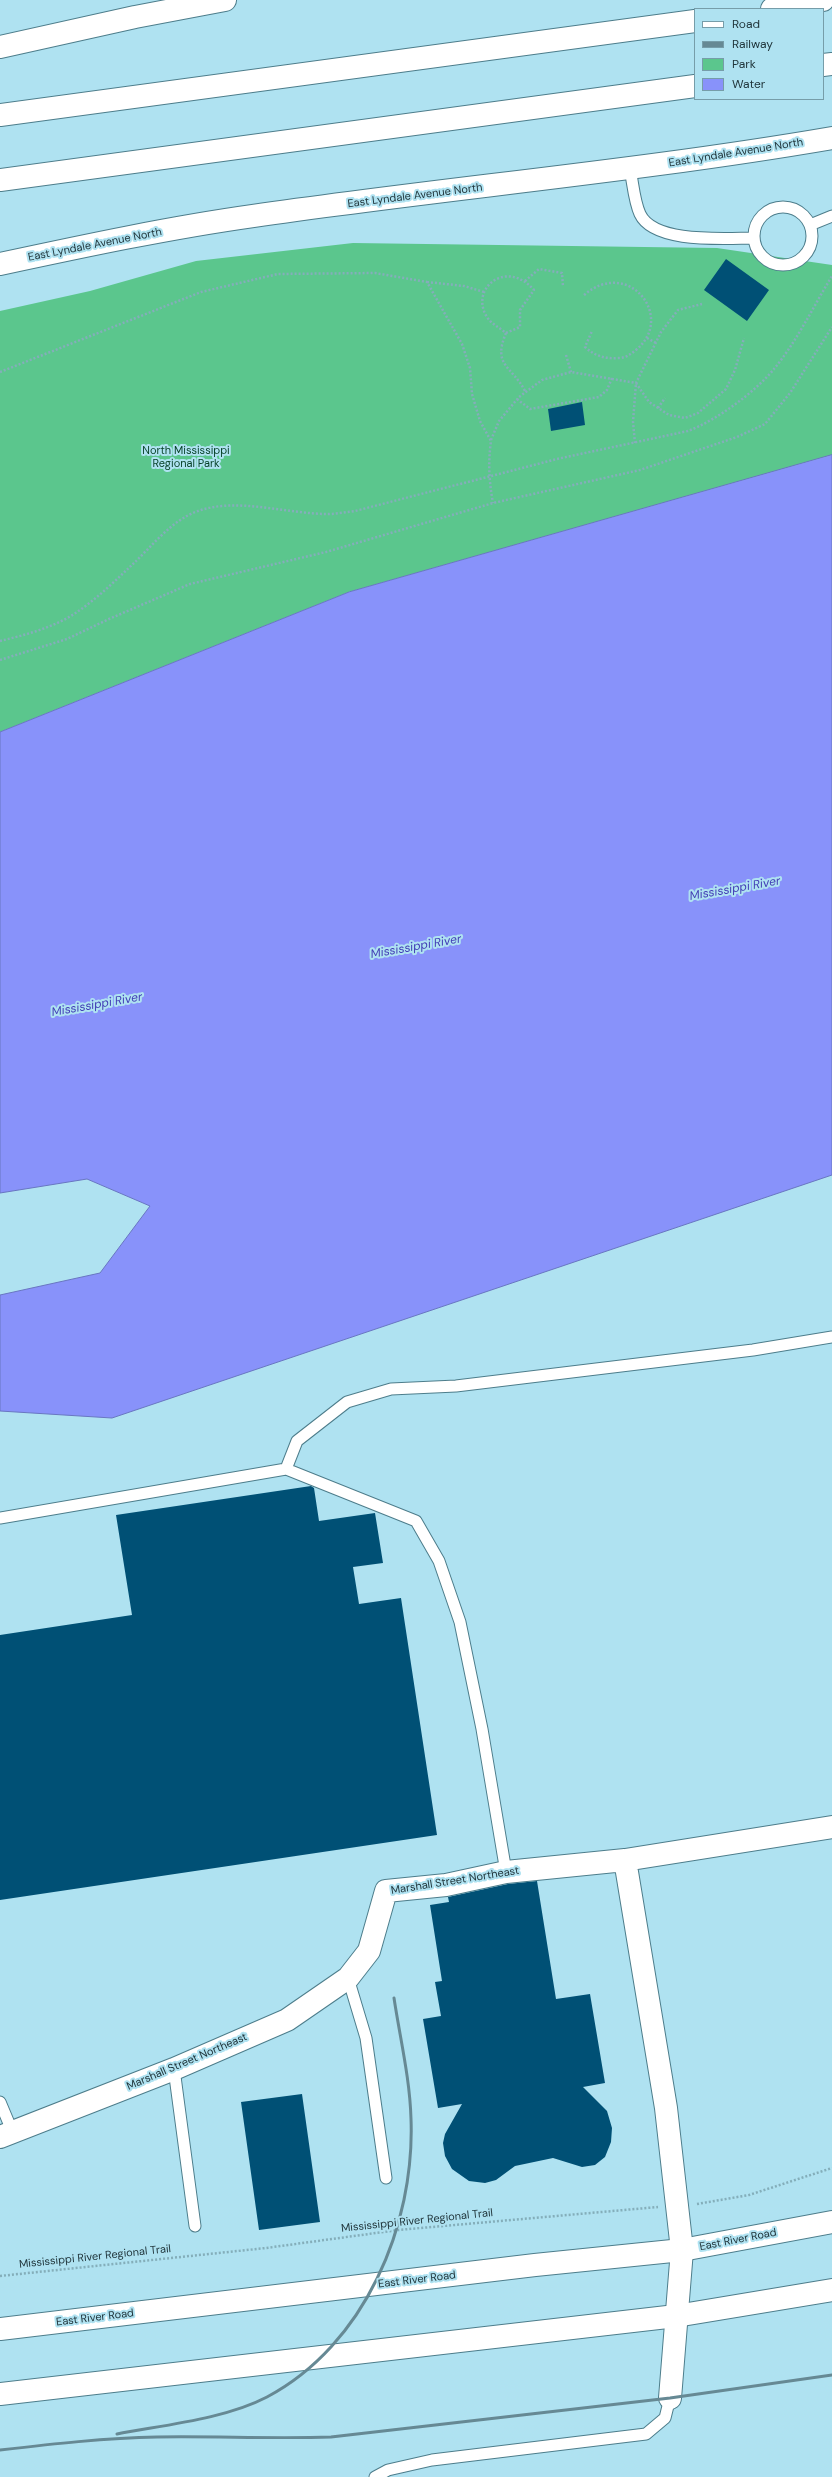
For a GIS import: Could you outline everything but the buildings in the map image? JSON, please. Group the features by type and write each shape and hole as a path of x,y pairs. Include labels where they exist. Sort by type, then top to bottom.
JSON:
{"main road":[{"path":"0,47 136,17 225,0"},
{"path":"778,8 823,0"},
{"path":"0,115 694,21"},
{"path":"0,180 694,86"},
{"name":"East Lyndale Avenue North","path":"0,264 72,248 252,216 630,169 832,138"},
{"name":"Marshall Street Northeast","path":"6,2135 174,2069 287,2020 348,1978 369,1951 386,1891 446,1884 506,1872 625,1860 832,1828"},
{"path":"625,1860 666,2108 682,2250 670,2398"},
{"name":"East River Road","path":"0,2329 535,2265 682,2250 832,2222"},
{"path":"0,2394 676,2316 832,2290"}],"lane":[{"path":"630,169 640,214 650,227 667,234 754,238"},
{"path":"790,207 798,211 810,225 812,234 808,250 802,257 786,264 768,260 756,247 754,238 758,220 764,213 776,208 790,207"},
{"path":"810,225 832,216"},
{"path":"286,1469 297,1441 347,1402 391,1389 464,1385 753,1350 832,1337"},
{"path":"0,1518 286,1469 416,1521 439,1561 460,1622 482,1729 506,1872"},
{"path":"348,1978 366,2038 386,2178"},
{"path":"174,2069 195,2226"},
{"path":"0,2102 6,2135"},
{"path":"375,2477 388,2470 432,2460 646,2434 665,2418 670,2398"}],"path":[{"path":"526,280 539,269 562,273 563,287"},
{"path":"0,372 201,292 278,274 376,273 427,282 464,286 484,292"},
{"path":"516,276 526,280 534,290 520,310 520,327 506,333 491,322 486,315 484,292 493,281 503,277 516,276"},
{"path":"0,641 52,625 74,614 112,582 159,538 185,517 198,511 211,508 238,507 328,514 355,511 489,477 688,431 705,425 739,400 773,370 832,276"},
{"path":"427,282 462,344 470,368 472,394 480,421 491,441"},
{"path":"584,295 594,286 608,282 623,283 636,289 649,308 651,325 647,338 632,353 624,358 610,359 599,357 585,347 592,331"},
{"path":"635,443 633,422 636,383 661,332 678,310 702,304"},
{"path":"0,660 67,640 108,619 190,584 326,552 493,503 640,470 737,437 766,424 790,393 832,327"},
{"path":"506,333 500,357 503,365 519,380 525,391"},
{"path":"647,338 656,343"},
{"path":"493,503 488,459 491,441 499,421 525,391 542,380 571,372 612,378 636,383 649,402 669,415 685,418 698,413 713,402 726,389 735,370 744,338"},
{"path":"566,355 571,372"},
{"path":"517,399 530,409 600,397 607,390 612,378"},
{"path":"658,408 665,398"},
{"name":"Mississippi River Regional Trail","path":"0,2276 266,2248 398,2230 678,2206 749,2195 832,2168"}],"green space":[{"name":"North Mississippi Regional Park","path":"353,243 717,248 832,265 832,455 349,592 0,732 0,311 90,291 196,261"}],"water":[{"name":"Mississippi River","path":"832,455 832,1175 112,1418 0,1411 0,1295 100,1273 150,1206 87,1179 0,1193 0,732 349,592"}],"railway":[{"path":"117,2434 213,2416 250,2405 267,2397 301,2374 331,2347 357,2314 377,2278 393,2240 404,2200 410,2159 411,2119 409,2089 394,1998"},
{"path":"0,2450 137,2438 331,2437 670,2398 832,2375"}]}
